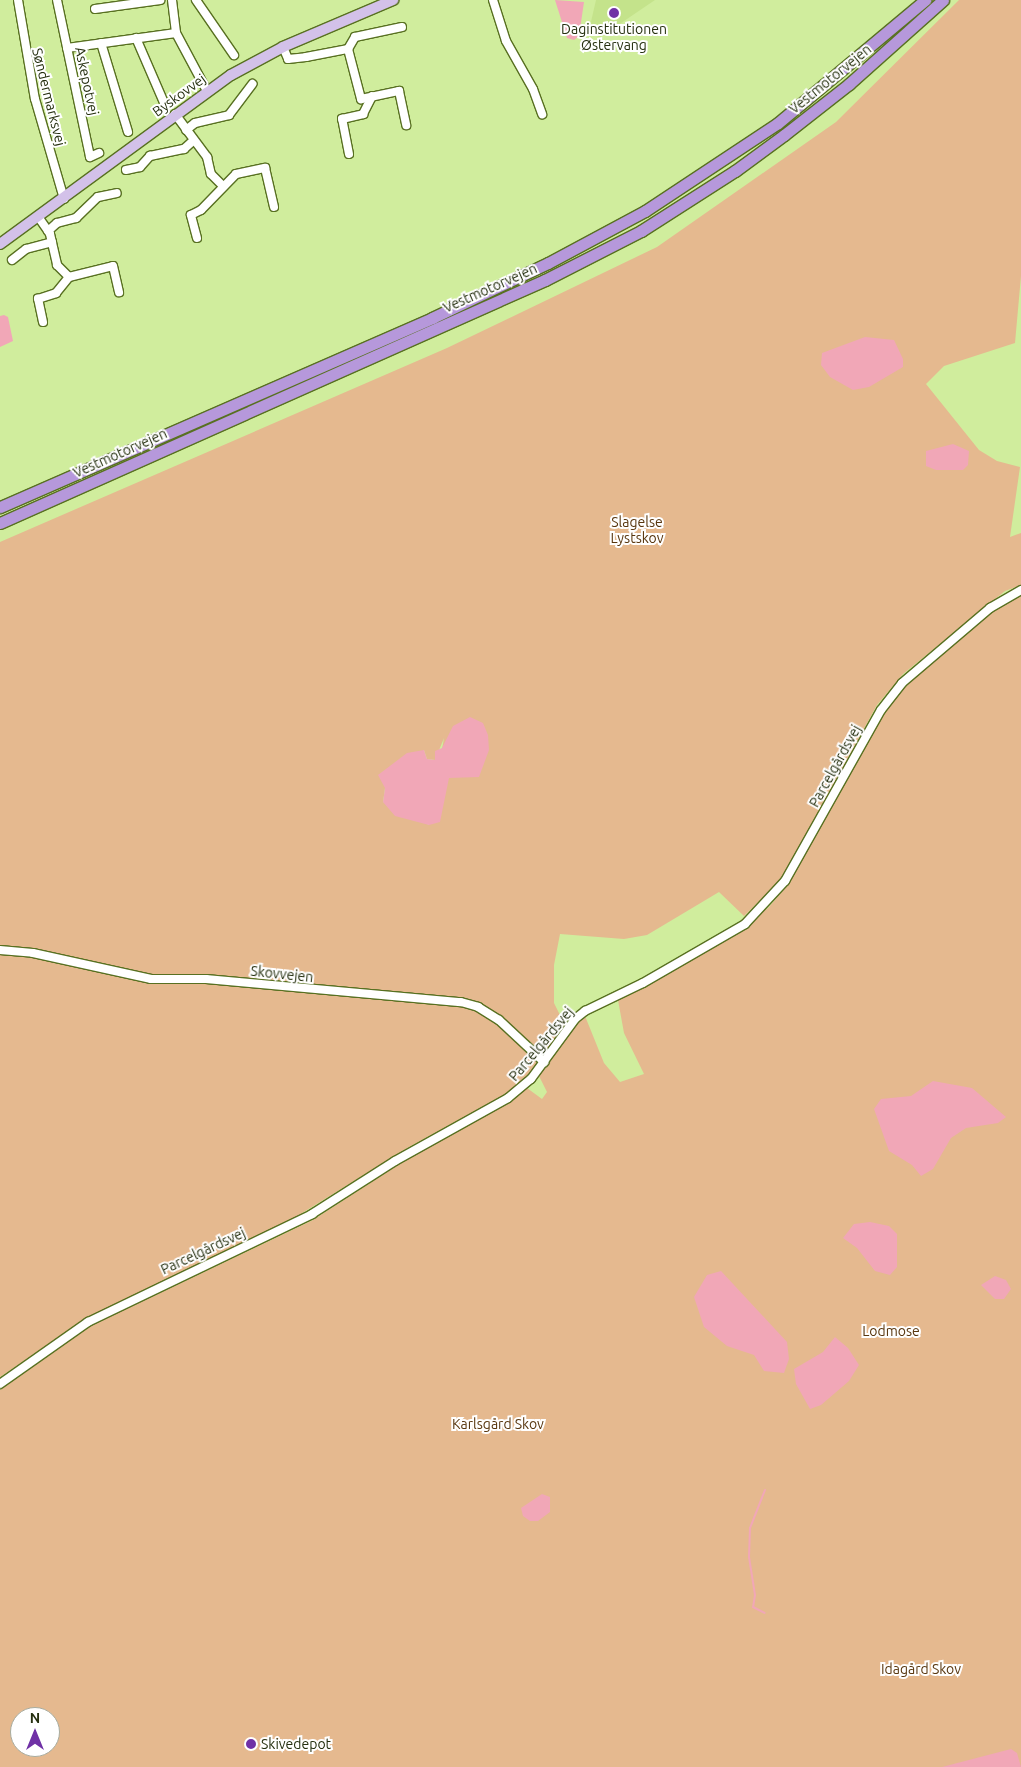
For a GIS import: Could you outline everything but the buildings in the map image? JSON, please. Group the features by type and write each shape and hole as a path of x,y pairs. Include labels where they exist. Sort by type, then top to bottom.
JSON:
{"highway":[{"name":"Vestmotorvejen","path":"0,507 432,318 548,263 646,211 778,123 925,0"},
{"name":"Vestmotorvejen","path":"0,523 536,284 641,231 735,171 784,135 849,84 943,0"}],"main road":[{"name":"Byskovvej","path":"0,244 39,218 207,91 283,47 393,0"}],"street":[{"name":"Søndermarksvej","path":"18,0 33,90 64,199"},
{"name":"Askepotvej","path":"57,0 90,157 99,152"},
{"path":"95,9 160,0"},
{"path":"172,0 176,33 207,91"},
{"path":"196,0 234,55"},
{"path":"493,0 506,41 533,89 542,114"},
{"path":"283,47 288,59 348,49 356,37 402,27"},
{"path":"67,48 176,33"},
{"path":"136,38 164,105"},
{"path":"100,44 128,132"},
{"path":"348,49 361,98 399,90 406,125"},
{"path":"186,130 195,123 229,115 252,84"},
{"path":"349,154 342,119 363,114 372,96"},
{"path":"176,114 207,157 211,174 223,186"},
{"path":"126,170 140,167 150,156 184,149 194,140"},
{"path":"197,238 191,214 201,210 236,174 265,168 274,208"},
{"path":"48,230 57,223 76,218 98,197 117,193"},
{"path":"39,218 48,230 57,265 69,277"},
{"path":"12,260 26,249 52,242"},
{"path":"43,322 38,299 56,293 69,277 113,266 118,292"},
{"name":"Parcelgårdsvej","path":"0,1384 88,1322 312,1214 395,1161 508,1098 531,1079 575,1019 585,1011 644,984 745,924 766,905 785,881 880,710 902,683 990,608 1021,590"},
{"name":"Skovvejen","path":"0,950 33,953 150,980 206,979 461,1002 478,1007 499,1020 544,1062"}],"shaded area":[{"path":"555,0 584,2 579,36 574,40 567,38"},
{"name":"Daginstitutionen Østervang","path":"596,0 655,0 599,38 590,26"},
{"path":"0,316 8,317 13,341 0,347"},
{"path":"865,337 894,340 903,359 903,367 869,387 853,390 830,377 821,365 822,353"},
{"path":"953,444 969,451 968,465 963,470 936,470 926,466 926,451"},
{"path":"470,717 483,723 488,735 489,750 479,777 449,778 440,822 429,825 395,816 383,802 385,788 378,775 407,753 424,750 427,759 435,760 435,751 442,748 453,726"},
{"path":"933,1081 972,1088 1006,1117 998,1123 966,1128 951,1138 933,1169 921,1176 912,1165 889,1151 874,1109 881,1099 911,1096"},
{"path":"870,1222 889,1226 897,1234 897,1267 890,1275 875,1271 857,1248 843,1238 854,1224"},
{"path":"721,1271 787,1342 789,1359 784,1373 764,1371 754,1355 727,1346 704,1327 694,1297 707,1275"},
{"path":"995,1276 1006,1280 1011,1289 1004,1299 995,1299 981,1285"},
{"path":"835,1337 848,1348 859,1365 849,1381 821,1405 810,1409 796,1384 794,1369 823,1352"},
{"path":"542,1494 550,1497 550,1512 538,1521 530,1521 523,1516 521,1508"},
{"path":"1011,1749 1017,1753 1021,1767 942,1767"}],"green space":[{"name":"Slagelse Lystskov","path":"959,0 1021,0 1021,276 1015,343 944,366 926,384 979,450 997,461 1020,467 1010,537 1021,533 1021,585 1005,591 903,674 877,705 782,879 744,916 719,892 647,935 624,939 560,934 554,965 554,1003 565,1025 533,1070 511,1091 409,1147 294,1218 84,1320 0,1377 0,542 447,348 657,247 836,122","holes":["444,738 429,825 383,802 385,788 424,750 427,759 435,760"]},
{"name":"Karlsgård Skov","path":"1021,594 1021,1767 0,1767 0,1390 91,1326 313,1220 412,1156 487,1115 527,1088 542,1099 547,1092 538,1074 570,1030 585,1016 604,1063 620,1082 644,1074 624,1033 618,1000 714,947 768,908 787,886 887,708 914,676 993,609"}],"waterway":[{"path":"765,1490 750,1528 749,1557 755,1595 753,1607 765,1613"}],"place":[{"name":"Daginstitutionen Østervang","path":"614,13"},
{"name":"Skivedepot","path":"251,1744"}],"park label":[{"name":"Lodmose","path":"891,1331"},
{"name":"Idagård Skov","path":"921,1669"}]}
